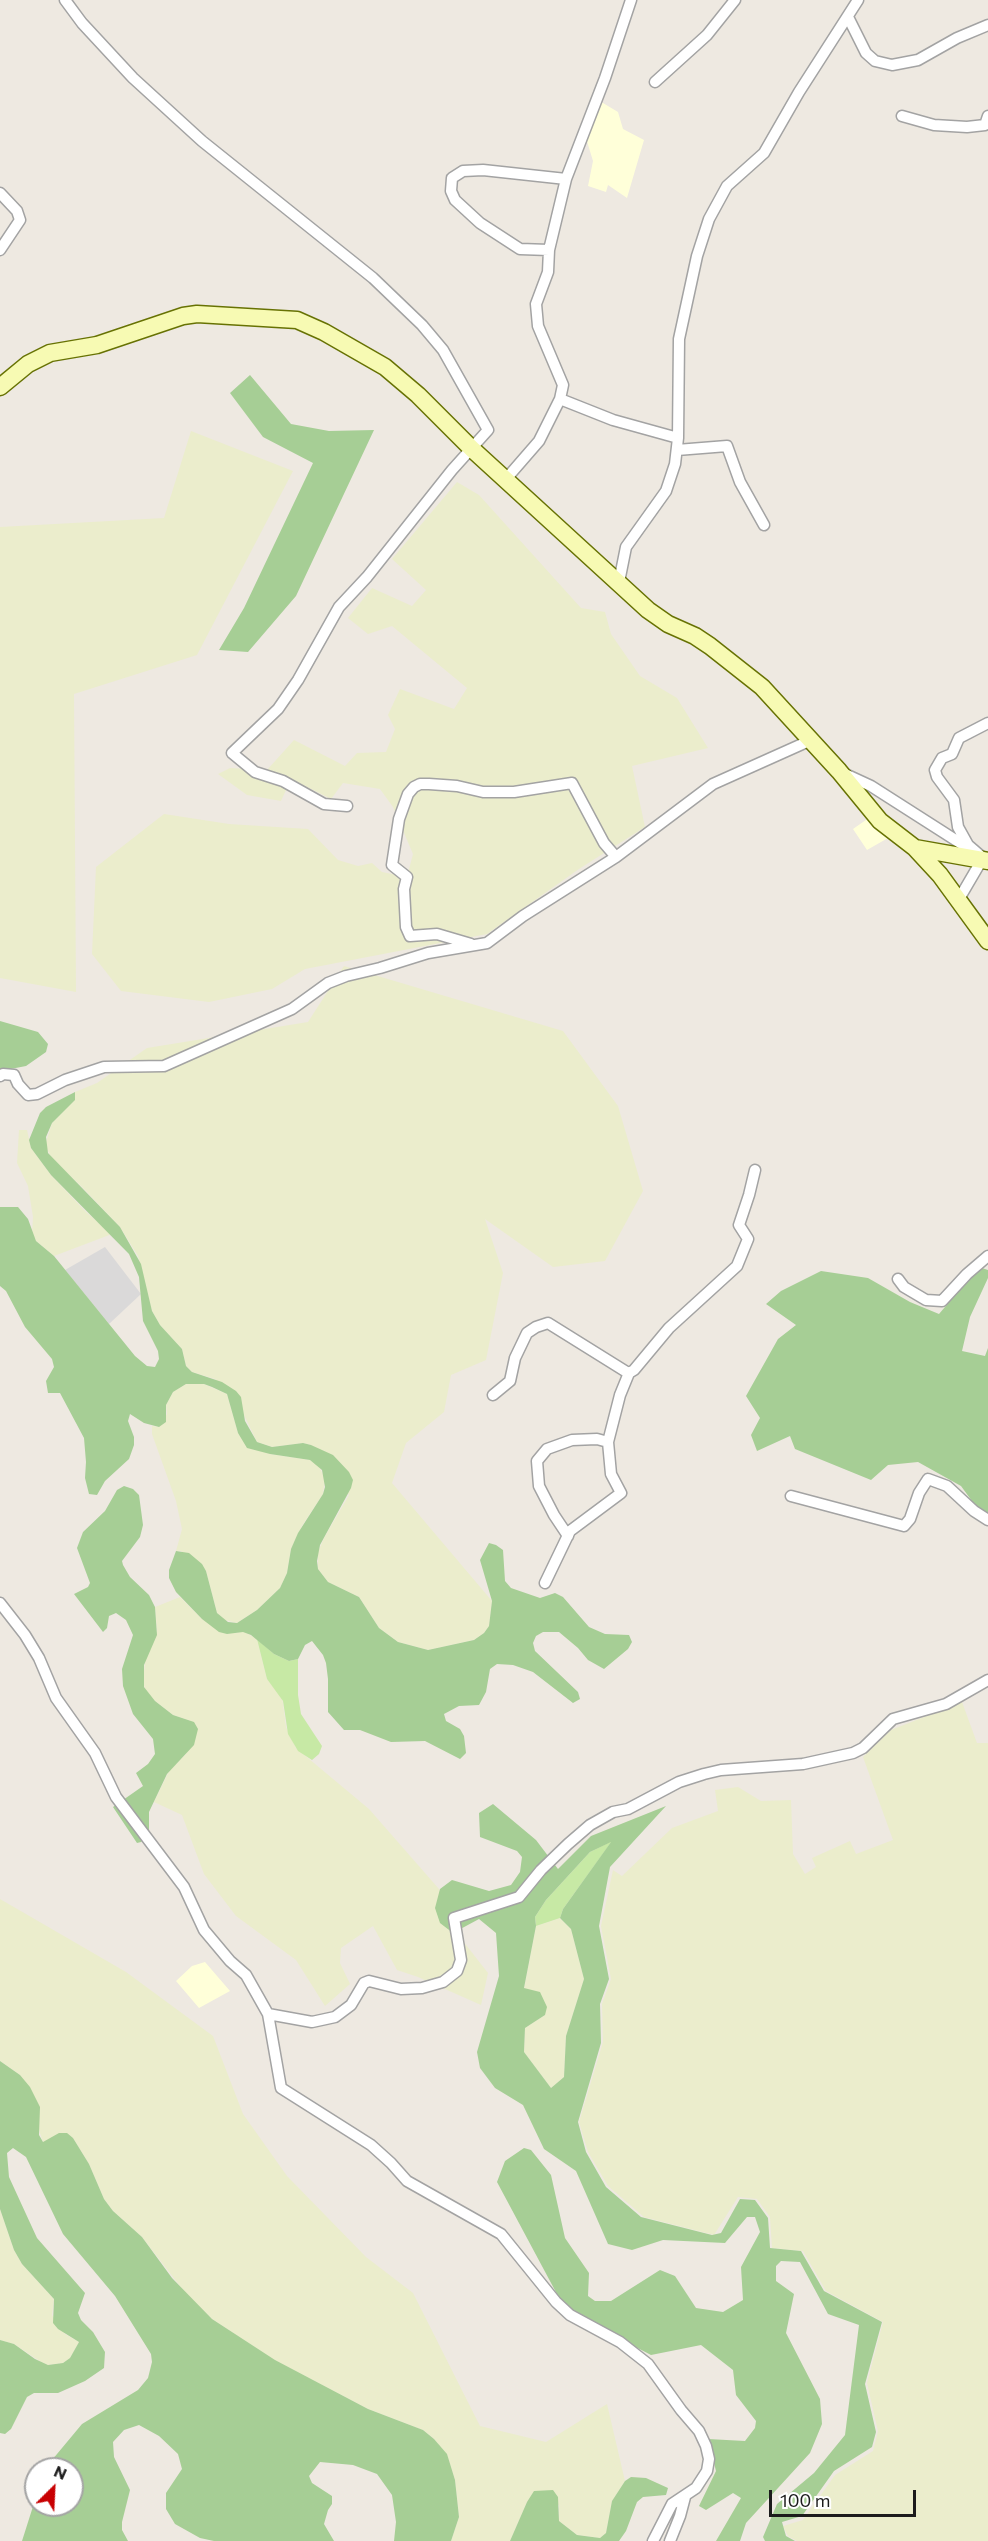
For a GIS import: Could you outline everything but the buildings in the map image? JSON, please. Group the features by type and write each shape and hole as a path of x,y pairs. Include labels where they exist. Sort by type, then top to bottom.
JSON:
{"street":[{"path":"65,0 82,24 133,78 202,141 373,278 422,325 443,350 488,430 452,470 367,577 339,607 298,680 278,709 232,753 255,772 284,781 324,804 347,806"},
{"path":"506,479 539,441 560,399 563,385 547,352 536,312 538,298 548,272 549,250 566,179 631,0"},
{"path":"655,82 707,35 735,0"},
{"path":"619,582 626,547 666,491 675,465 678,438 679,339 697,256 709,219 727,186 764,153 799,92 858,0"},
{"path":"848,17 866,53 875,61 892,65 918,60 957,38 988,25"},
{"path":"902,116 934,125 967,127 985,125 988,116"},
{"path":"549,250 520,249 480,223 455,201 451,191 452,178 463,171 483,170 566,179"},
{"path":"0,193 17,211 20,220 0,250"},
{"path":"0,387 28,364 50,353 97,345 175,318 198,314 297,320 324,332 385,367 434,409 472,449 648,610 668,624 695,636 740,668 779,704 880,821 915,848 959,899 988,941"},
{"path":"560,399 613,420 678,438"},
{"path":"677,450 727,447 740,482 764,525"},
{"path":"986,860 968,845 958,827 954,800 937,777 935,770 942,758 952,754 960,738 988,723"},
{"path":"0,1076 14,1075 18,1084 28,1095 37,1094 65,1080 104,1067 164,1066 292,1009 328,983 346,976 428,953 487,943 523,916 616,857 721,779 809,741"},
{"path":"839,771 871,786 986,860"},
{"path":"476,945 437,934 410,936 406,927 404,889 407,877 392,865 399,819 408,794 420,784 457,786 483,792 514,792 572,783 604,843 616,857"},
{"path":"915,848 986,860"},
{"path":"959,899 986,860"},
{"path":"545,1583 570,1531 621,1493 611,1474 608,1442 620,1395 630,1373 669,1328 737,1266 748,1239 740,1225 755,1170"},
{"path":"898,1279 904,1287 926,1300 942,1302 967,1274 988,1256"},
{"path":"493,1395 510,1381 515,1358 527,1333 548,1323 577,1339 602,1359 630,1373"},
{"path":"568,1536 539,1486 537,1461 547,1449 572,1440 597,1439 608,1442"},
{"path":"791,1496 904,1526 910,1519 919,1493 928,1479 947,1486 974,1511 988,1520"},
{"path":"0,1604 25,1635 39,1658 56,1698 95,1753 116,1797 184,1887 204,1930 230,1961 246,1975 268,2014 280,2088 371,2145 407,2181 501,2234 556,2302 570,2315 620,2343 648,2364 681,2410 699,2430 709,2459 707,2471 696,2488 672,2504 653,2541"},
{"path":"268,2014 312,2022 335,2018 351,2005 364,1983 369,1981 401,1989 422,1988 443,1982 456,1971 461,1960 454,1918 519,1897 541,1870 568,1844 590,1825 613,1812 628,1809 679,1782 704,1774 721,1770 803,1764 854,1753 863,1748 893,1719 946,1704 988,1680"},
{"path":"670,2541 685,2497"}],"shaded area":[{"path":"598,100 618,112 623,129 644,140 627,198 608,185 606,192 588,186 593,161 586,138"},
{"path":"191,431 293,471 197,655 74,694 76,992 0,978 0,527 164,518"},
{"path":"457,482 479,495 581,608 605,612 611,634 640,676 677,698 708,748 632,766 645,827 579,869 487,934 305,969 272,989 209,1002 121,991 92,954 96,867 164,814 229,824 308,829 338,860 358,866 372,863 382,872 407,877 413,854 393,807 380,789 343,783 331,799 297,782 286,790 281,801 247,795 218,774 230,768 267,770 294,740 345,766 357,753 386,752 395,729 388,715 400,689 454,709 467,688 392,626 368,634 348,618 372,588 412,606 426,590 392,559"},
{"path":"873,815 895,834 867,850 853,829"},
{"path":"344,966 563,1031 618,1106 643,1191 605,1261 553,1267 485,1219 503,1273 486,1360 451,1375 444,1412 406,1443 392,1483 492,1601 489,1626 484,1633 474,1640 428,1650 398,1642 379,1628 359,1597 328,1582 318,1569 318,1552 349,1495 311,1445 303,1443 272,1447 257,1442 243,1413 215,1379 192,1372 186,1366 182,1349 160,1325 152,1311 138,1256 120,1227 52,1159 45,1145 52,1123 74,1100 75,1092 97,1083 147,1048 308,1022"},
{"path":"19,1130 27,1130 31,1148 51,1175 86,1212 112,1234 54,1256 36,1241 32,1234 33,1217 28,1186 17,1163"},
{"path":"105,1247 141,1294 109,1324 65,1270"},
{"path":"186,1384 204,1384 227,1394 238,1433 270,1454 310,1460 318,1464 325,1479 323,1494 302,1526 291,1549 287,1573 280,1588 257,1610 237,1623 221,1619 217,1613 206,1571 181,1551 176,1551 182,1529 176,1501 152,1434 152,1426 159,1427 167,1414 166,1405 173,1392"},
{"path":"180,1597 202,1619 235,1633 243,1631 257,1639 267,1679 282,1697 286,1727 296,1748 369,1809 439,1889 459,1936 488,1973 481,2005 397,1970 373,1926 341,1948 340,1963 350,1984 325,2006 296,1960 236,1916 204,1874 182,1815 154,1802 169,1771 186,1754 190,1721 173,1715 155,1701 146,1691 143,1683 145,1661 157,1631 155,1607"},
{"path":"962,1702 977,1743 988,1743 988,2541 797,2541 788,2536 783,2526 803,2520 835,2475 873,2451 878,2431 867,2383 883,2322 826,2291 803,2251 772,2248 770,2217 757,2199 738,2197 714,2235 644,2217 608,2186 588,2152 579,2122 603,2042 602,2004 611,1979 601,1926 613,1870 622,1876 672,1828 718,1811 715,1790 738,1787 761,1801 791,1800 793,1854 805,1874 816,1867 812,1858 850,1841 856,1854 893,1840 863,1757 891,1730"},
{"path":"0,1899 126,1972 213,2036 243,2114 287,2176 366,2257 413,2293 480,2426 546,2442 607,2404 625,2481 612,2501 606,2533 600,2538 577,2535 559,2521 559,2505 527,2502 510,2541 451,2541 459,2517 455,2480 447,2455 434,2439 423,2430 368,2409 274,2360 212,2319 183,2290 142,2237 113,2211 104,2199 89,2164 73,2138 43,2142 20,2075 0,2061"},
{"path":"560,1918 571,1929 584,1979 566,2036 564,2077 551,2088 524,2052 525,2028 545,2015 524,1989 536,1926"},
{"path":"205,1962 230,1991 199,2008 176,1981 192,1966"},
{"path":"0,2209 14,2250 22,2264 54,2299 52,2315 65,2334 79,2342 70,2358 63,2363 48,2365 14,2344 0,2340"}],"green space":[{"path":"250,375 291,424 329,431 374,430 296,596 248,652 219,650 244,608 313,463 263,437 230,393"},
{"path":"0,1021 38,1032 48,1044 46,1052 26,1066 0,1071"},
{"path":"75,1092 75,1100 52,1123 46,1137 48,1153 120,1227 141,1264 152,1311 160,1325 182,1349 186,1366 192,1372 222,1382 236,1391 241,1397 245,1421 257,1442 272,1447 303,1443 311,1445 333,1455 349,1472 353,1480 351,1488 320,1545 318,1569 328,1582 359,1597 379,1628 398,1642 428,1650 474,1640 489,1626 492,1601 480,1560 489,1543 496,1545 503,1550 505,1581 511,1588 540,1598 555,1593 563,1597 589,1627 605,1634 629,1635 632,1642 628,1649 604,1669 588,1660 559,1632 543,1632 536,1636 533,1643 535,1651 578,1692 580,1699 573,1703 533,1672 513,1665 497,1664 490,1669 486,1692 479,1705 459,1706 444,1714 446,1721 460,1729 464,1736 466,1753 460,1759 425,1741 391,1742 360,1730 344,1730 328,1712 326,1663 312,1641 305,1645 298,1659 289,1661 274,1654 251,1635 243,1632 227,1634 219,1632 202,1619 176,1592 169,1578 169,1570 176,1551 189,1553 202,1564 217,1613 228,1622 237,1623 257,1610 280,1588 287,1573 291,1549 298,1533 323,1494 325,1487 322,1470 310,1460 247,1448 238,1433 227,1394 212,1387 204,1384 186,1384 173,1392 166,1405 166,1422 159,1427 144,1423 130,1414 128,1421 134,1437 134,1445 129,1459 105,1481 97,1495 89,1494 85,1478 84,1438 60,1393 48,1393 46,1381 54,1367 52,1359 25,1327 6,1291 0,1286 0,1207 18,1207 28,1219 36,1241 54,1256 135,1356 147,1366 155,1367 159,1359 158,1351 143,1321 139,1277 129,1254 51,1175 31,1148 29,1140 40,1113 46,1107"},
{"path":"979,1267 988,1270 988,1278 970,1317 962,1351 985,1356 988,1348 988,1523 961,1486 918,1462 888,1465 871,1480 795,1449 790,1436 757,1451 751,1435 760,1418 746,1396 778,1339 796,1325 766,1304 781,1291 821,1271 868,1278 910,1302 939,1314"},
{"path":"124,1486 133,1489 139,1495 143,1525 140,1537 122,1561 123,1565 130,1577 149,1595 155,1607 157,1635 144,1665 144,1687 155,1701 173,1715 194,1722 198,1729 194,1745 167,1774 149,1812 149,1834 137,1843 113,1807 143,1786 136,1773 148,1764 155,1754 153,1739 133,1714 123,1686 122,1669 133,1635 126,1620 116,1613 109,1616 107,1628 103,1632 74,1594 88,1587 90,1583 77,1548 83,1532 105,1511 117,1490"},
{"path":"257,1639 274,1654 289,1661 298,1659 298,1695 301,1714 322,1746 319,1754 312,1760 298,1751 288,1734 283,1701 267,1679"},
{"path":"493,1804 536,1840 558,1869 591,1836 666,1806 610,1867 599,1926 609,1979 600,2004 601,2043 578,2122 586,2152 606,2187 641,2217 712,2235 721,2233 740,2199 755,2200 768,2218 770,2248 801,2251 824,2291 882,2322 865,2384 876,2432 872,2447 834,2471 802,2516 782,2522 786,2536 795,2541 765,2541 763,2537 777,2504 814,2473 845,2435 859,2325 828,2314 800,2262 781,2261 776,2266 776,2281 794,2294 786,2333 820,2399 822,2424 810,2453 746,2523 740,2541 716,2541 741,2498 733,2493 706,2510 699,2506 716,2471 708,2439 745,2441 755,2428 756,2421 736,2395 733,2370 701,2345 651,2355 580,2318 558,2296 497,2182 505,2161 524,2148 531,2150 551,2175 565,2238 589,2273 588,2296 595,2301 611,2301 660,2270 675,2276 696,2308 723,2312 743,2300 741,2267 760,2232 755,2217 747,2217 725,2243 663,2240 632,2250 608,2244 576,2171 544,2149 523,2105 495,2088 480,2068 477,2052 499,1976 496,1933 479,1919 453,1933 440,1923 435,1908 440,1889 452,1880 489,1891 511,1885 520,1872 522,1857 517,1851 480,1837 479,1813","holes":["611,1842 563,1909 560,1918 571,1929 584,1979 566,2036 564,2077 551,2088 524,2052 525,2028 545,2015 547,2007 540,1992 524,1988 536,1926 535,1917 546,1900 590,1852"]},
{"path":"612,1841 563,1909 560,1918 536,1926 535,1917 546,1900 590,1852"},
{"path":"0,2061 20,2075 30,2087 40,2107 39,2135 43,2142 59,2133 67,2133 73,2138 89,2164 104,2199 113,2211 142,2237 172,2278 212,2319 275,2360 368,2409 423,2430 434,2439 447,2454 455,2480 459,2517 451,2541 394,2541 396,2522 392,2495 377,2474 353,2465 320,2462 309,2476 312,2483 332,2496 332,2504 324,2524 334,2541 214,2541 200,2538 175,2524 166,2509 166,2493 182,2469 178,2454 159,2436 139,2425 124,2430 113,2442 114,2457 130,2490 122,2522 122,2530 128,2541 22,2541 30,2517 84,2517 84,2457 54,2457 82,2424 138,2390 148,2378 152,2362 151,2354 115,2296 63,2234 26,2157 13,2148 7,2153 9,2177 37,2238 85,2293 78,2313 105,2352 104,2368 85,2381 58,2393 34,2393 27,2397 11,2429 5,2434 0,2433 0,2340 14,2344 48,2365 63,2363 70,2358 79,2342 58,2329 53,2323 54,2299 22,2264 14,2250 0,2209"},
{"path":"631,2477 646,2478 668,2488 666,2495 643,2497 637,2502 626,2531 619,2541 510,2541 534,2491 553,2490 558,2497 559,2521 577,2535 600,2538 606,2533 612,2501 625,2481"}]}
